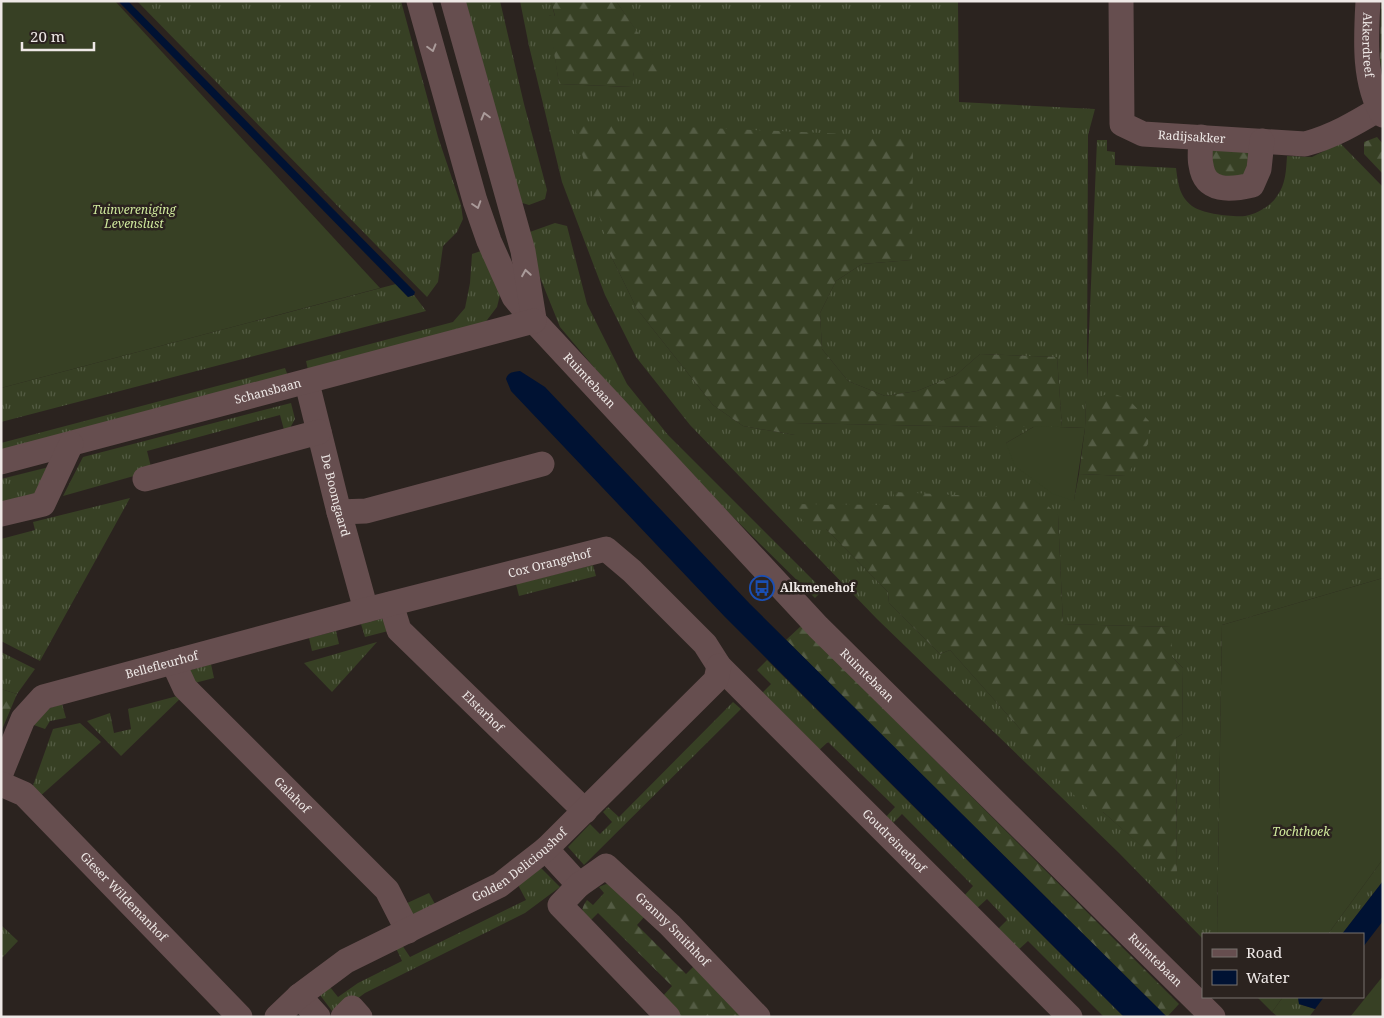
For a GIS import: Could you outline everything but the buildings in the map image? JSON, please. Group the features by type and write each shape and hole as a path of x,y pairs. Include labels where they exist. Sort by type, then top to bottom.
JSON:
{"street":[{"name":"Ruimtebaan","path":"419,1 475,201 489,241 514,297 534,322 818,627 1213,1017"},
{"path":"453,1 522,251 534,322"},
{"name":"Radijsakker","path":"1121,1 1122,124 1143,134 1305,144 1317,141 1381,112"},
{"name":"Akkerdreef","path":"1368,1 1366,34 1369,76 1381,112"},
{"path":"1201,137 1201,166 1207,180 1221,188 1235,189 1252,185 1259,169 1262,141"},
{"name":"Schansbaan","path":"1,462 534,322"},
{"name":"De Boomgaard","path":"307,382 339,512 366,610"},
{"path":"145,479 319,432"},
{"path":"1,514 43,504 71,444"},
{"path":"339,512 366,511 542,464"},
{"name":"Cox Orangehof","path":"366,610 606,550 632,571 706,644 719,666"},
{"name":"Elstarhof","path":"391,604 400,630 585,810"},
{"name":"Bellefleurhof","path":"1,773 23,719 43,697 366,610"},
{"name":"Galahof","path":"173,662 185,688 387,890 408,931"},
{"name":"Golden Delicioushof","path":"277,1017 299,996 346,961 500,885 546,849 716,680 719,666"},
{"name":"Goudreinethof","path":"719,666 1070,1017"},
{"name":"Gieser Wildemanhof","path":"1,784 24,794 240,1017"},
{"path":"546,849 579,885"},
{"name":"Granny Smithhof","path":"668,1017 560,905 579,885 606,866 670,925 758,1017"},
{"path":"299,996 318,1017"},
{"path":"343,1017 352,1008 360,1017"}],"green space":[{"name":"Tuinvereniging Levenslust","path":"1,1 115,1 380,288 1,388"},
{"path":"137,1 401,1 438,137 461,205 463,219 457,232 443,246 438,282 427,297"},
{"path":"460,1 500,1 524,104 547,190 545,199 529,205 519,202"},
{"path":"520,1 551,1 555,17 549,15 559,84 631,87 634,72 664,72 616,1 958,1 959,102 1095,109 1088,135 1087,380 1097,140 1107,140 1107,151 1115,152 1115,165 1176,168 1180,189 1184,198 1197,209 1217,214 1245,216 1263,209 1274,200 1282,187 1287,156 1312,157 1340,143 1383,187 1383,578 1222,625 1217,933 1202,933 1202,938 1119,853 877,619 690,425 636,357 605,295 562,182","holes":["610,254 911,260 862,264 836,281 820,313 822,349 848,381 885,396 917,391 956,375 980,354 1057,357 1062,427 1085,428 1086,400 1126,476 1079,474 1074,500 1006,443 1035,426 984,427 794,423 795,435 743,426 713,405 637,309","894,492 1058,515 1063,624 1172,627 1172,657 1183,668 1182,734 1176,738 1177,877 1103,812 1021,730 950,650 940,654 889,603 888,592 826,529 894,505"]},
{"path":"551,1 616,1 665,72 634,72 632,87 559,84 548,15 555,16"},
{"path":"1381,1 1383,1 1383,74 1380,61"},
{"path":"573,122 913,137 912,260 862,264 836,281 820,313 822,349 848,381 885,396 917,391 956,375 980,354 1057,357 1062,427 795,423 795,435 743,426 713,405 637,309 610,254"},
{"path":"1377,137 1383,144 1383,174 1364,154 1364,142"},
{"path":"1212,143 1250,146 1249,172 1245,176 1218,177 1212,170"},
{"path":"555,223 567,226 587,304 627,384 668,435 823,590 815,598 658,443 560,327 535,265 527,233"},
{"path":"484,250 501,291 497,307 484,324 308,370 306,361 453,322 465,308 470,283 472,254"},
{"path":"396,284 408,297 414,295 426,311 1,422 1,388"},
{"path":"285,368 288,376 1,451 1,443"},
{"path":"1113,393 1129,400 1149,421 1148,444 1126,476 1079,474 1085,428 1086,400"},
{"path":"291,403 295,419 290,428 284,430 280,415 147,451 151,467 148,472 63,496 83,457"},
{"path":"1035,426 1085,428 1074,501 1053,494 1015,466 1006,443"},
{"path":"57,465 40,494 1,503 1,479"},
{"path":"894,492 1040,499 1058,515 1063,624 1172,627 1172,657 1183,668 1182,734 1176,738 1177,878 1103,812 1092,813 1019,740 1021,730 950,650 940,654 889,603 888,592 826,529 812,530 787,504 894,505"},
{"path":"130,498 40,661 1,641 1,539 35,530 33,522"},
{"path":"593,565 596,576 519,596 516,584"},
{"name":"Tochthoek","path":"1383,578 1383,859 1329,933 1217,933 1222,625"},
{"path":"388,617 392,630 365,637 361,624"},
{"path":"801,626 1179,1004 1167,1017 786,640"},
{"path":"336,631 339,644 312,651 309,638"},
{"path":"377,642 332,692 304,663"},
{"path":"1,652 35,669 17,694 1,689"},
{"path":"767,660 1124,1017 1104,1017 1028,941 1016,952 996,931 1007,920 987,899 975,910 963,897 973,886 902,814 891,825 885,818 895,807 828,742 817,752 760,695 771,684 757,670"},
{"path":"211,664 214,678 187,685 184,672"},
{"path":"1,689 17,694 1,732"},
{"path":"185,694 121,756 87,721 110,713 114,733 131,729 128,709"},
{"path":"733,702 741,709 584,865 568,847 590,824 600,834 612,822 603,812 608,807 619,817"},
{"path":"62,704 66,718 50,721 45,729 31,724 43,710"},
{"path":"80,723 101,742 38,798 30,794 53,729"},
{"path":"1383,859 1383,881 1343,933 1329,933"},
{"path":"541,868 560,887 525,913 365,993 335,1015 320,995 330,987 338,997 358,983 402,961 396,948 402,945 410,957 526,900 518,885"},
{"path":"606,884 620,887 646,915 637,925 686,974 696,964 748,1017 681,1017 662,997 672,986 598,913 588,923 584,917 582,909 587,900 593,905 604,893 599,887"},
{"path":"429,893 436,906 411,918 405,904"},
{"path":"1,925 18,941 1,959"},
{"path":"1383,976 1383,1017 1350,1017"},
{"path":"1258,998 1282,998 1272,1012"},
{"path":"1282,998 1298,998 1299,1004 1315,1009 1309,1017 1278,1017 1272,1012"}],"water":[{"path":"118,1 128,1 415,292 414,295 408,297"},
{"path":"520,371 545,387 750,604 1167,1017 1124,1017 725,617 511,391 506,379 511,373"},
{"path":"1383,881 1383,921 1364,946 1364,933 1343,933"},
{"path":"1298,998 1323,998 1315,1009 1299,1004"}],"place":[{"name":"Alkmenehof","path":"762,588"}]}
